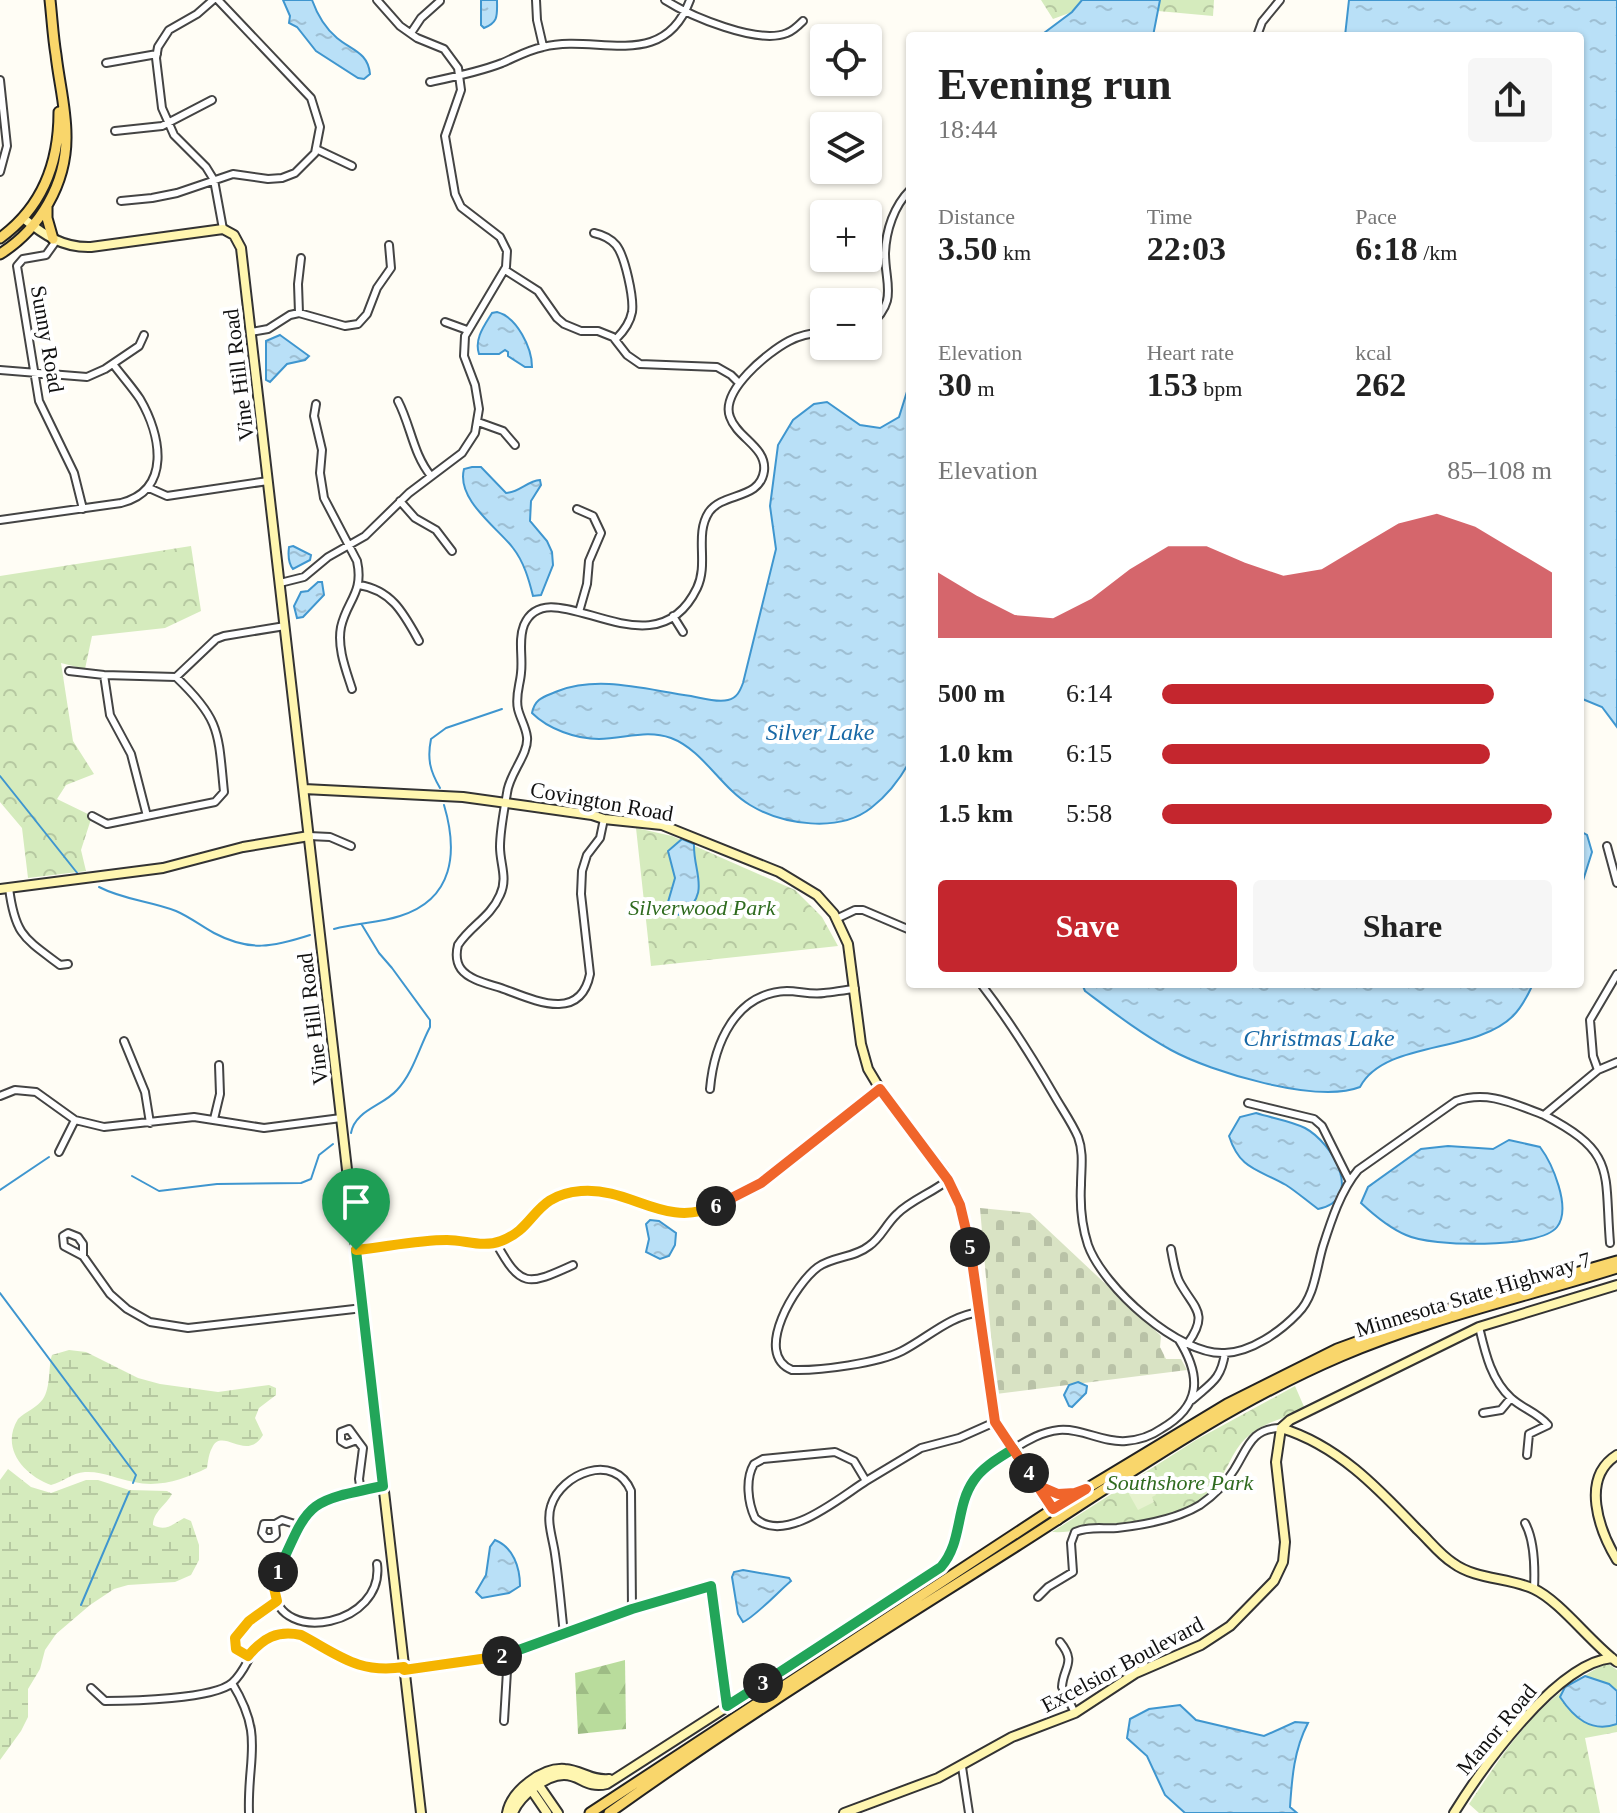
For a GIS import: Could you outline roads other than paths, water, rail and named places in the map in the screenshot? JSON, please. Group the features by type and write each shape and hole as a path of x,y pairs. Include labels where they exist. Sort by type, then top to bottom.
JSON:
{"main road":[{"path":"0,254 33,226 61,177 66,139 50,0"},
{"path":"0,238 23,218 47,182 56,154 59,110 56,57"},
{"path":"47,206 47,218 54,240"},
{"name":"Minnesota State Highway 7","path":"590,1813 1053,1509 1227,1404 1337,1349 1436,1313 1617,1261"},
{"name":"Minnesota State Highway 7","path":"609,1813 727,1733 1230,1412 1339,1356 1435,1320 1617,1268"},
{"path":"1037,1485 1058,1494 1086,1489"}],"street":[{"path":"23,218 54,240 70,246 91,247 223,229 214,180 206,167 174,135 162,108 157,54 162,37 169,30 215,0 311,98 320,127 316,149 307,164 282,178 233,174 214,180 165,196 121,201"},
{"path":"280,583 304,577 328,557 365,536 400,501 462,453 478,422 478,397 463,346 467,330 505,270 508,259 504,243 494,231 461,207 455,194 445,136 461,90 460,75 452,58 444,49 400,26 377,0"},
{"path":"536,0 543,46"},
{"path":"665,0 700,20 745,32 779,35 789,33 803,21"},
{"path":"430,82 492,67 543,46 559,43 608,47 642,45 667,33 685,13 690,0"},
{"path":"1258,32 1262,22 1280,0"},
{"path":"411,33 421,18 440,1"},
{"path":"106,63 157,54"},
{"path":"0,80 7,146 0,172"},
{"path":"115,131 168,123 212,100"},
{"path":"316,149 352,166"},
{"path":"882,313 889,297 885,256 893,216 906,196"},
{"name":"Vine Hill Road","path":"223,229 234,235 241,248 421,1812"},
{"path":"594,233 609,238 619,249 631,294 632,314 616,339"},
{"name":"Sunny Road","path":"54,240 48,254 23,259 17,266 43,414 74,473 83,509"},
{"path":"251,332 268,329 299,313 345,326 358,324 367,314 377,288 391,268 389,245"},
{"path":"299,313 301,258"},
{"path":"505,270 538,291 564,324 581,331 606,333 640,364 717,367 739,383"},
{"path":"445,322 467,330"},
{"path":"0,370 34,371 78,378 97,374 139,346 144,335"},
{"path":"604,819 600,838 587,855 582,871 581,894 590,965 588,982 578,997 571,1002 553,1005 475,979 463,971 457,959 458,945 487,917 503,887 504,870 500,851 509,780 527,744 517,704 523,627 533,613 556,605 611,623 636,627 673,616 689,601 701,579 704,555 702,534 711,509 725,499 750,492 763,475 761,454 730,418 729,402 739,383 768,356 791,340 810,335"},
{"path":"0,520 129,501 149,488 158,463 153,430 139,399 113,364"},
{"path":"398,401 409,423 419,458 431,476"},
{"path":"316,404 314,416 322,450 321,486 329,510 357,561 359,585 340,633 352,689"},
{"path":"478,422 496,427 515,445"},
{"path":"149,488 167,496 268,481"},
{"path":"400,501 415,518 436,530 452,551"},
{"path":"577,509 593,516 601,533 589,561 587,584 579,612"},
{"path":"359,585 376,590 392,600 419,641"},
{"path":"673,616 683,632"},
{"path":"176,677 216,639 285,626"},
{"path":"69,671 176,677 199,699 213,719 219,742 224,792 215,802 107,824 92,816"},
{"path":"104,675 110,715 131,754 147,816"},
{"name":"Covington Road","path":"304,789 463,797 662,825 779,872 817,895 836,919"},
{"path":"68,964 60,965 22,933 14,920 5,889 152,870 243,847 309,836 330,837 351,846"},
{"path":"1607,846 1617,883"},
{"path":"906,928 863,910 855,910 836,919 848,944 864,1056 880,1089 948,1180 965,1221 995,1422 1058,1520"},
{"path":"1598,1070 1593,1056 1590,1020 1617,974"},
{"path":"984,988 1038,1069 1078,1137 1082,1157 1081,1200 1085,1235 1101,1271 1120,1294 1179,1340 1203,1350 1225,1353 1246,1348 1271,1334 1299,1312 1309,1300 1324,1244 1349,1180 1358,1170 1442,1109 1471,1096 1498,1098 1544,1115 1576,1132 1591,1147 1603,1166 1607,1186 1610,1243"},
{"path":"710,1089 720,1043 733,1018 751,1002 787,991 822,994 855,989"},
{"path":"124,1041 145,1092 150,1123"},
{"path":"1544,1115 1598,1070 1617,1062"},
{"path":"214,1119 220,1085 219,1065"},
{"path":"356,1250 449,1240 482,1245 496,1243 514,1235 544,1203 572,1192 603,1191 671,1213 705,1211 761,1183 880,1089"},
{"path":"0,1096 15,1090 36,1092 75,1120 104,1127 194,1117 264,1128 341,1118"},
{"path":"1248,1103 1314,1119 1322,1126 1349,1180"},
{"path":"59,1152 75,1120"},
{"path":"948,1180 898,1212 879,1238 864,1250 825,1263 808,1276 779,1324 775,1339 778,1353 783,1365 792,1370 872,1360 903,1350 959,1316 980,1312"},
{"path":"496,1243 512,1271 525,1279 539,1280 573,1265"},
{"path":"1171,1249 1178,1279 1200,1312 1198,1329 1188,1343"},
{"path":"83,1256 118,1302 138,1316 162,1325 188,1328 363,1308"},
{"path":"1281,1428 1290,1420 1479,1327 1617,1285"},
{"path":"1479,1327 1494,1375 1511,1398 1539,1414 1548,1425 1529,1434 1526,1440 1527,1455"},
{"path":"1179,1340 1194,1373 1191,1402"},
{"path":"511,1812 513,1796 551,1770 574,1770 600,1780 614,1778 937,1571 954,1549 964,1503 974,1481 991,1463 1038,1434 1055,1430 1074,1430 1114,1441 1138,1439 1167,1426 1215,1381 1222,1371 1225,1353"},
{"path":"1483,1413 1501,1410 1511,1398"},
{"path":"866,1481 854,1461 835,1452 763,1459 754,1464 749,1475 752,1512 766,1525 790,1525 866,1481 921,1448 959,1438 995,1422"},
{"path":"1038,1597 1073,1572 1071,1539 1075,1532 1159,1520 1200,1505 1234,1471 1249,1441 1268,1428 1281,1428 1311,1439 1345,1460 1385,1494 1452,1562 1472,1572 1534,1589 1550,1599 1615,1659"},
{"name":"Excelsior Boulevard","path":"844,1813 962,1767 1012,1737 1075,1713 1136,1673 1216,1637 1274,1581 1283,1562 1285,1542 1276,1462 1281,1428"},
{"path":"357,1440 363,1452 359,1479 361,1491"},
{"path":"1617,1455 1600,1472 1596,1489 1603,1533 1617,1560"},
{"path":"564,1634 550,1511 562,1488 587,1470 618,1475 631,1491 632,1609"},
{"path":"377,1564 376,1584 371,1595 354,1612 340,1620 320,1624 300,1619 290,1615 277,1601 275,1581 298,1525 317,1503 383,1486"},
{"path":"275,1524 286,1520 298,1525"},
{"path":"1525,1523 1534,1559 1534,1589"},
{"path":"91,1688 105,1701 203,1696 232,1683 248,1656 264,1640 272,1635 291,1633 301,1635 353,1664 378,1669 487,1660 632,1609 711,1586 727,1706"},
{"path":"248,1656 236,1649 235,1638 249,1621 277,1601"},
{"path":"1060,1642 1067,1650 1069,1660 1062,1687 1075,1713"},
{"path":"504,1721 508,1654"},
{"name":"Manor Road","path":"1454,1813 1512,1732 1549,1693 1601,1659 1615,1659"},
{"path":"232,1683 247,1709 253,1735 249,1813"},
{"path":"962,1767 969,1813"},
{"path":"533,1785 545,1810"},
{"path":"533,1785 558,1813"},
{"path":"511,1812 521,1803 531,1801 545,1810"},
{"path":"412,1813 421,1812"}],"water":[{"path":"283,0 312,0 325,25 362,56 370,74 364,79 358,78 316,51 297,27 289,23 290,16"},
{"path":"481,0 497,0 495,20 484,28 481,25"},
{"path":"1082,0 1160,0 1154,32 1045,32 1072,12"},
{"path":"1349,0 1617,0 1617,727 1602,707 1584,700 1584,32 1345,32"},
{"path":"497,312 511,320 522,334 532,367 525,367 508,356 505,350 499,354 479,354 481,333 492,313"},
{"path":"280,335 309,356 287,364 270,382 266,380 266,341"},
{"name":"Silver Lake","path":"906,395 906,768 871,808 858,816 827,823 778,817 740,798 693,751 671,738 653,734 599,739 581,737 554,728 532,713 535,704 544,697 574,686 590,684 624,685 714,701 736,696 743,683 776,549 770,506 778,445 793,420 814,404 827,402 860,425 880,428 899,417"},
{"path":"481,467 506,493 540,480 541,485 531,501 530,521 547,541 553,565 541,595 533,596 517,553 480,513 466,492 464,469"},
{"path":"289,547 311,555 310,560 293,569 288,553"},
{"path":"322,582 324,595 303,617 297,618 294,606 301,592 308,591"},
{"path":"1584,833 1592,852 1584,877"},
{"path":"682,839 694,844 699,882 696,899 681,915 671,914 666,909 675,878 668,851"},
{"name":"Christmas Lake","path":"1084,988 1531,988 1513,1016 1497,1028 1477,1037 1389,1061 1372,1072 1360,1087 1341,1091 1292,1089 1237,1076 1189,1059 1127,1022"},
{"path":"1256,1113 1288,1121 1316,1135 1340,1171 1340,1195 1332,1204 1318,1209 1286,1185 1244,1162 1229,1136 1240,1117"},
{"path":"1509,1140 1540,1147 1555,1174 1561,1198 1561,1219 1557,1227 1547,1234 1484,1244 1419,1239 1394,1229 1361,1203 1368,1187 1421,1149 1448,1146 1493,1149"},
{"path":"650,1220 659,1221 676,1233 675,1245 669,1256 660,1259 646,1252 649,1239 646,1224"},
{"path":"1078,1382 1087,1386 1086,1393 1072,1407 1064,1395 1069,1385"},
{"path":"495,1540 506,1547 514,1558 520,1586 509,1593 482,1598 476,1592 486,1575 490,1547"},
{"path":"743,1570 789,1578 791,1581 743,1622 738,1614 732,1577 734,1572"},
{"path":"1585,1676 1609,1684 1617,1691 1617,1724 1599,1727 1584,1722 1560,1697 1565,1687"},
{"path":"1180,1705 1196,1720 1264,1736 1295,1722 1308,1723 1293,1774 1290,1807 1297,1813 1185,1813 1165,1795 1147,1756 1127,1738 1130,1719 1149,1709"}],"waterway":[{"path":"440,788 430,765 431,739 446,728 502,709"},
{"path":"0,776 78,874"},
{"path":"334,929 400,916 432,898 448,872 451,840 444,805"},
{"path":"99,887 176,911 214,933 239,943 273,945 310,935"},
{"path":"351,1133 358,1119 403,1083 430,1027 430,1020 379,953 362,925"},
{"path":"132,1176 159,1191 217,1184 301,1183 311,1179 319,1155 333,1144"},
{"path":"0,1190 49,1157"},
{"path":"0,1293 136,1475 133,1483"},
{"path":"81,1605 129,1492"}],"park label":[{"name":"Silverwood Park","path":"702,907"},
{"name":"Southshore Park","path":"1180,1482"}]}
